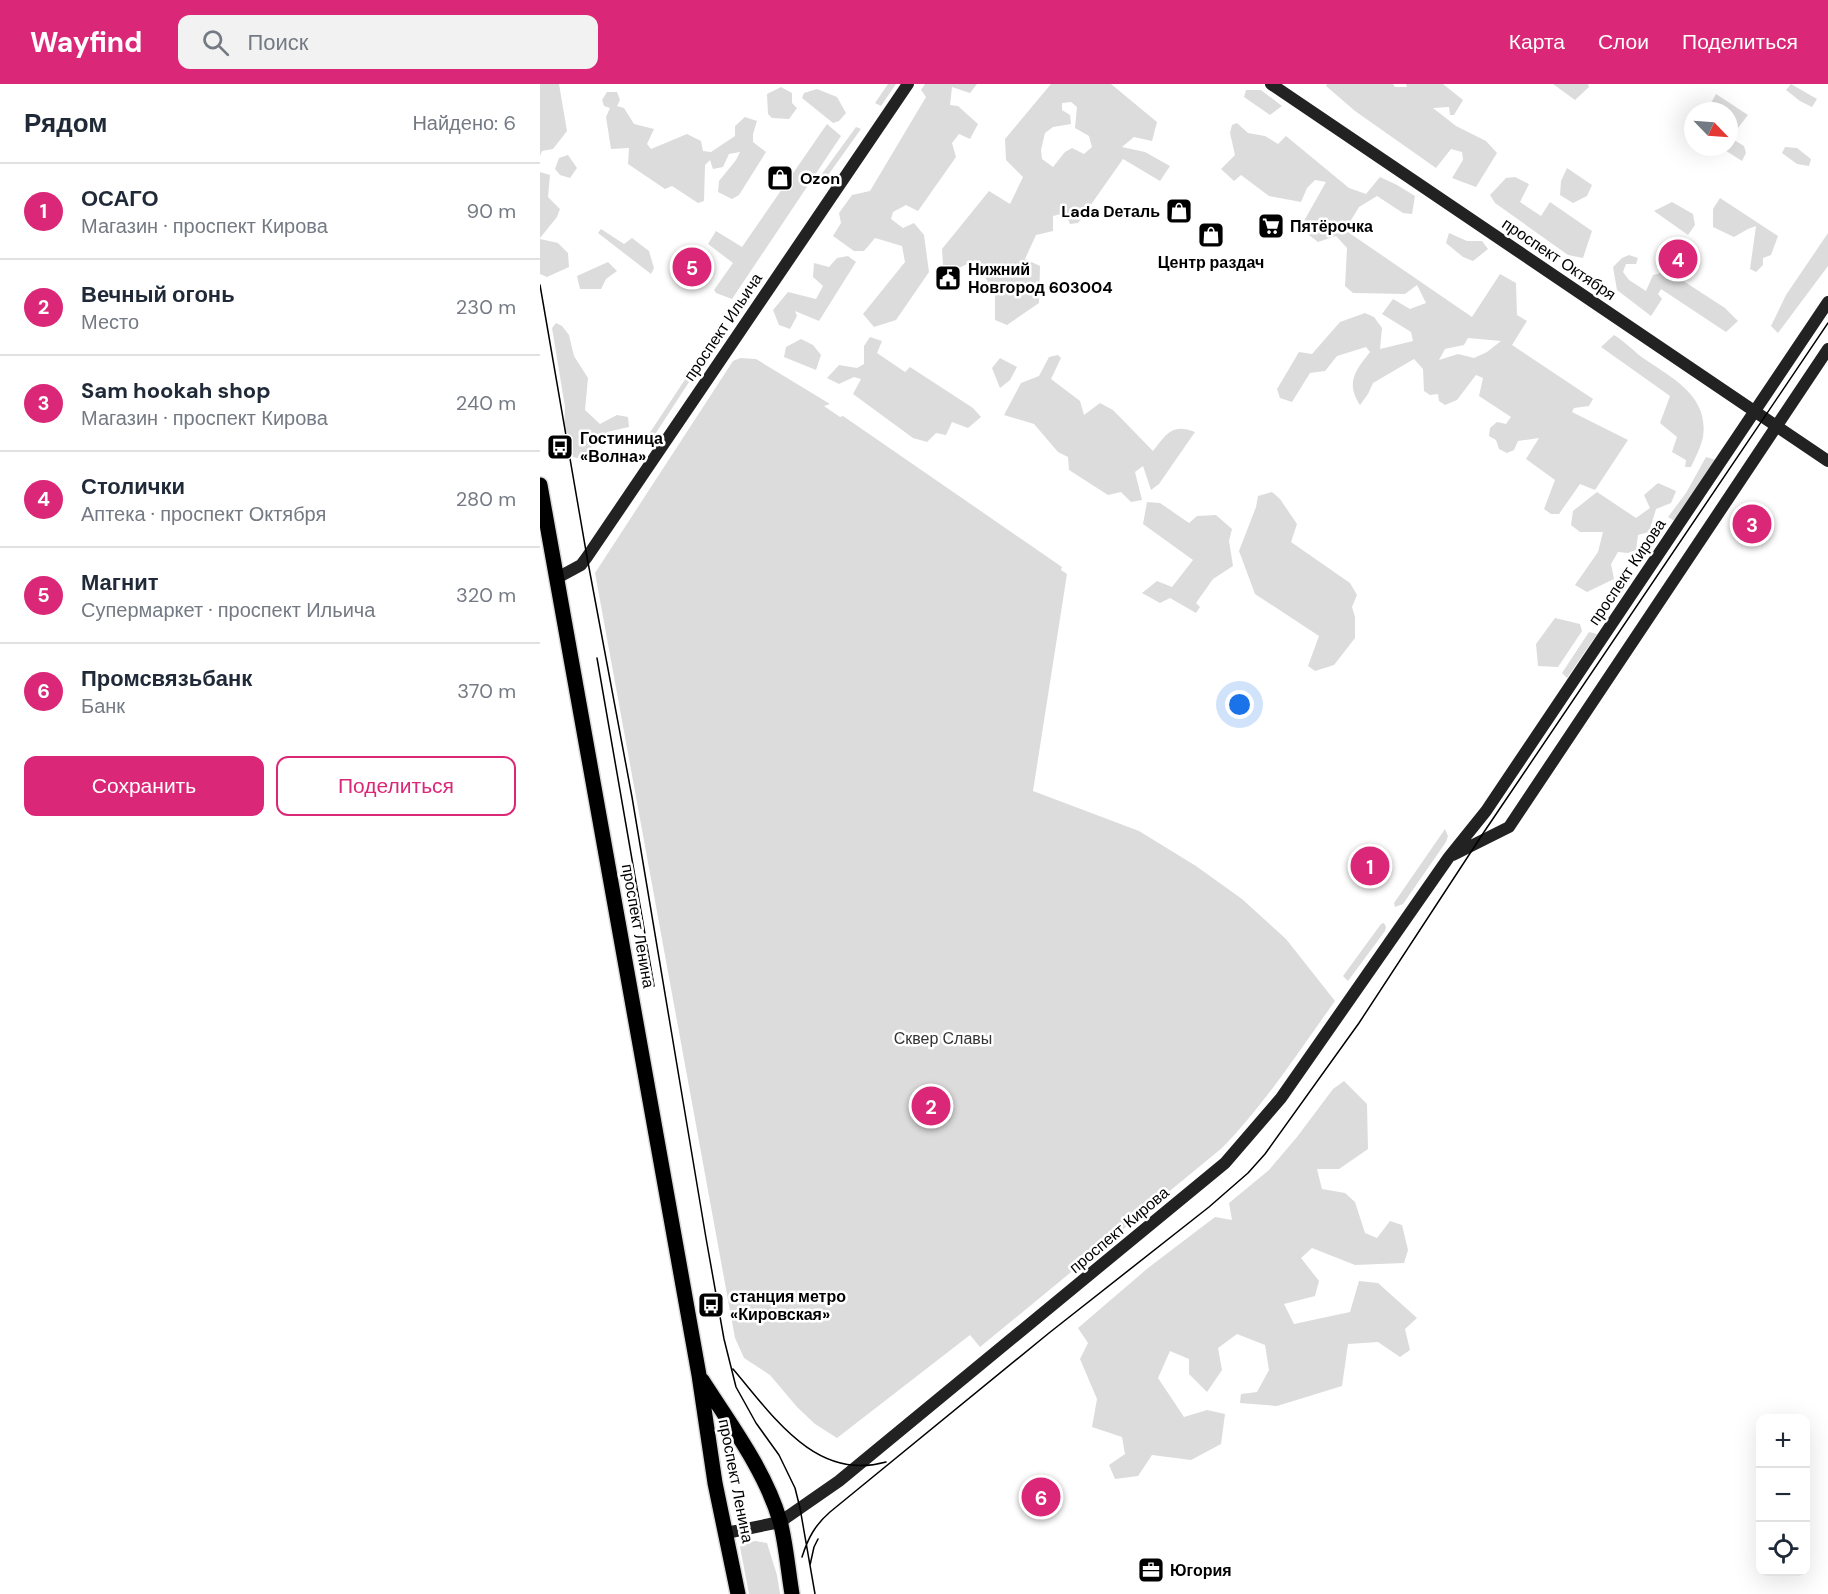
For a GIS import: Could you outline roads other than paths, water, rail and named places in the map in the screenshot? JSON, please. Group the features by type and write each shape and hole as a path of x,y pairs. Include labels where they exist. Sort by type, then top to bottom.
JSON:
{"main road":[{"name":"проспект Ленина","path":"540,484 699,1375 715,1483 738,1594"},
{"name":"проспект Ленина","path":"699,1375 758,1469 768,1490 780,1522 792,1594"}],"street":[{"name":"проспект Ильича","path":"557,578 581,565 587,557 908,84"},
{"name":"проспект Октября","path":"1271,84 1828,461"},
{"name":"проспект Кирова","path":"726,1533 780,1522 839,1481 1225,1163 1281,1098 1449,857 1486,811 1828,302"},
{"name":"проспект Кирова","path":"1449,857 1509,827 1828,349"}],"tram line":[{"path":"540,285 587,557 632,797 724,1339 736,1387 756,1423 779,1455 795,1488 815,1594"},
{"path":"802,1557 813,1532 830,1512 1049,1333 1209,1207 1248,1173 1265,1154 1359,1023 1484,832 1828,323"},
{"path":"597,658 654,986"},
{"path":"733,1369 781,1424 798,1441 817,1454 838,1463 861,1466 886,1462"},
{"path":"810,1565 818,1539"}],"place":[{"name":"Ozon","path":"780,178"},
{"name":"Lada Dеталь","path":"1179,211"},
{"name":"Пятёрочка","path":"1271,226"},
{"name":"Центр раздач","path":"1211,235"},
{"name":"Столички","path":"1678,259"},
{"name":"Магнит","path":"692,267"},
{"name":"Нижний Новгород 603004","path":"948,278"},
{"name":"Гостиница «Волна»","path":"560,447"},
{"name":"Sam hookah shop","path":"1752,524"},
{"name":"ОСАГО","path":"1370,866"},
{"name":"Вечный огонь","path":"931,1106"},
{"name":"станция метро «Кировская»","path":"711,1305"},
{"name":"Промсвязьбанк","path":"1041,1497"},
{"name":"Югория","path":"1151,1570"}],"park label":[{"name":"Сквер Славы","path":"943,1038"}]}
